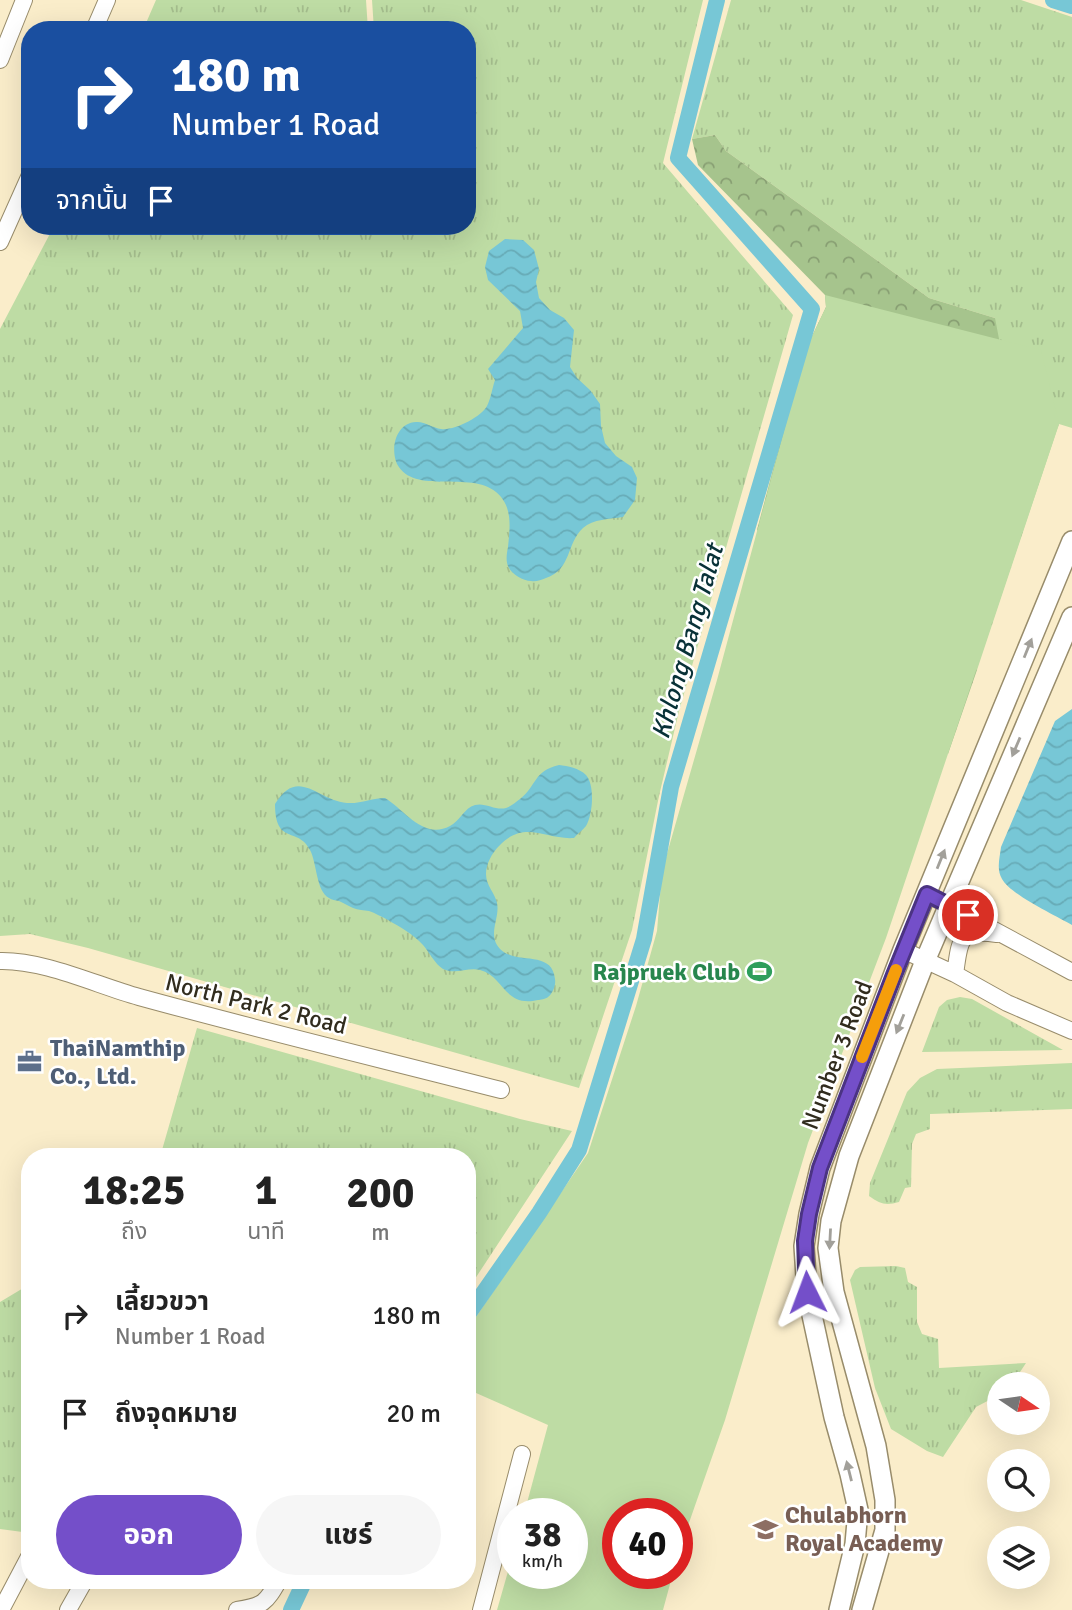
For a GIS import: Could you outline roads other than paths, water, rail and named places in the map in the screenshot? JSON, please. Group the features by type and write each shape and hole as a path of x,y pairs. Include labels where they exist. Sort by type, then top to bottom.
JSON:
{"street":[{"path":"0,60 24,0"},
{"path":"98,21 107,0"},
{"path":"0,242 21,195"},
{"name":"Number 3 Road","path":"839,1610 855,1544 858,1510 834,1417 807,1292 804,1246 809,1214 820,1168 904,950 1072,541"},
{"name":"Number 3 Road","path":"862,1610 885,1530 885,1500 876,1446 834,1292 828,1248 831,1221 849,1156 925,961 1072,617"},
{"path":"927,894 1072,972"},
{"path":"954,974 959,944 968,935 979,932 1006,936"},
{"path":"904,950 954,974 1072,1040"},
{"path":"1034,951 1072,978"},
{"name":"North Park 2 Road","path":"0,961 43,967 137,997 501,1090"},
{"path":"1007,1003 1072,1031"},
{"path":"481,1610 522,1454"},
{"path":"1,1610 21,1572"},
{"path":"68,1610 80,1589"},
{"path":"237,1610 263,1603 274,1589"}],"water":[{"path":"505,239 523,240 534,250 539,269 536,282 539,298 550,310 564,318 574,330 570,367 600,404 605,443 616,456 632,467 637,478 635,500 623,517 587,525 578,534 560,569 535,581 518,577 510,570 507,557 508,510 496,492 472,483 416,479 405,473 397,464 394,451 396,437 409,423 419,422 441,429 453,428 473,419 487,406 495,380 488,369 523,328 520,311 488,280 485,267 489,251"},
{"path":"1072,709 1072,925 1014,892 1002,879 999,867 1001,847 1055,721"},
{"path":"559,765 580,771 589,780 592,800 586,826 574,838 527,832 508,838 496,849 486,870 487,882 497,903 494,935 497,945 512,956 539,960 552,969 554,989 542,1000 518,1000 488,973 480,970 443,969 419,941 402,928 371,912 355,909 329,898 319,883 310,850 305,843 283,831 276,817 275,804 283,793 292,787 300,786 347,803 385,798 415,822 431,829 440,829 453,824 475,805 502,809 509,807 525,794 544,771"}],"waterway":[{"name":"Khlong Bang Talat","path":"476,1303 579,1150 644,939 671,787 812,309 678,158 717,0"},
{"path":"1053,0 1072,6"},
{"name":"Khlong Bang Talat","path":"291,1610 301,1589"}],"place":[{"name":"Rajpruek Club","path":"760,972"},
{"name":"ThaiNamthip Co., Ltd.","path":"30,1062"},
{"name":"Chulabhorn Royal Academy","path":"765,1529"}]}
